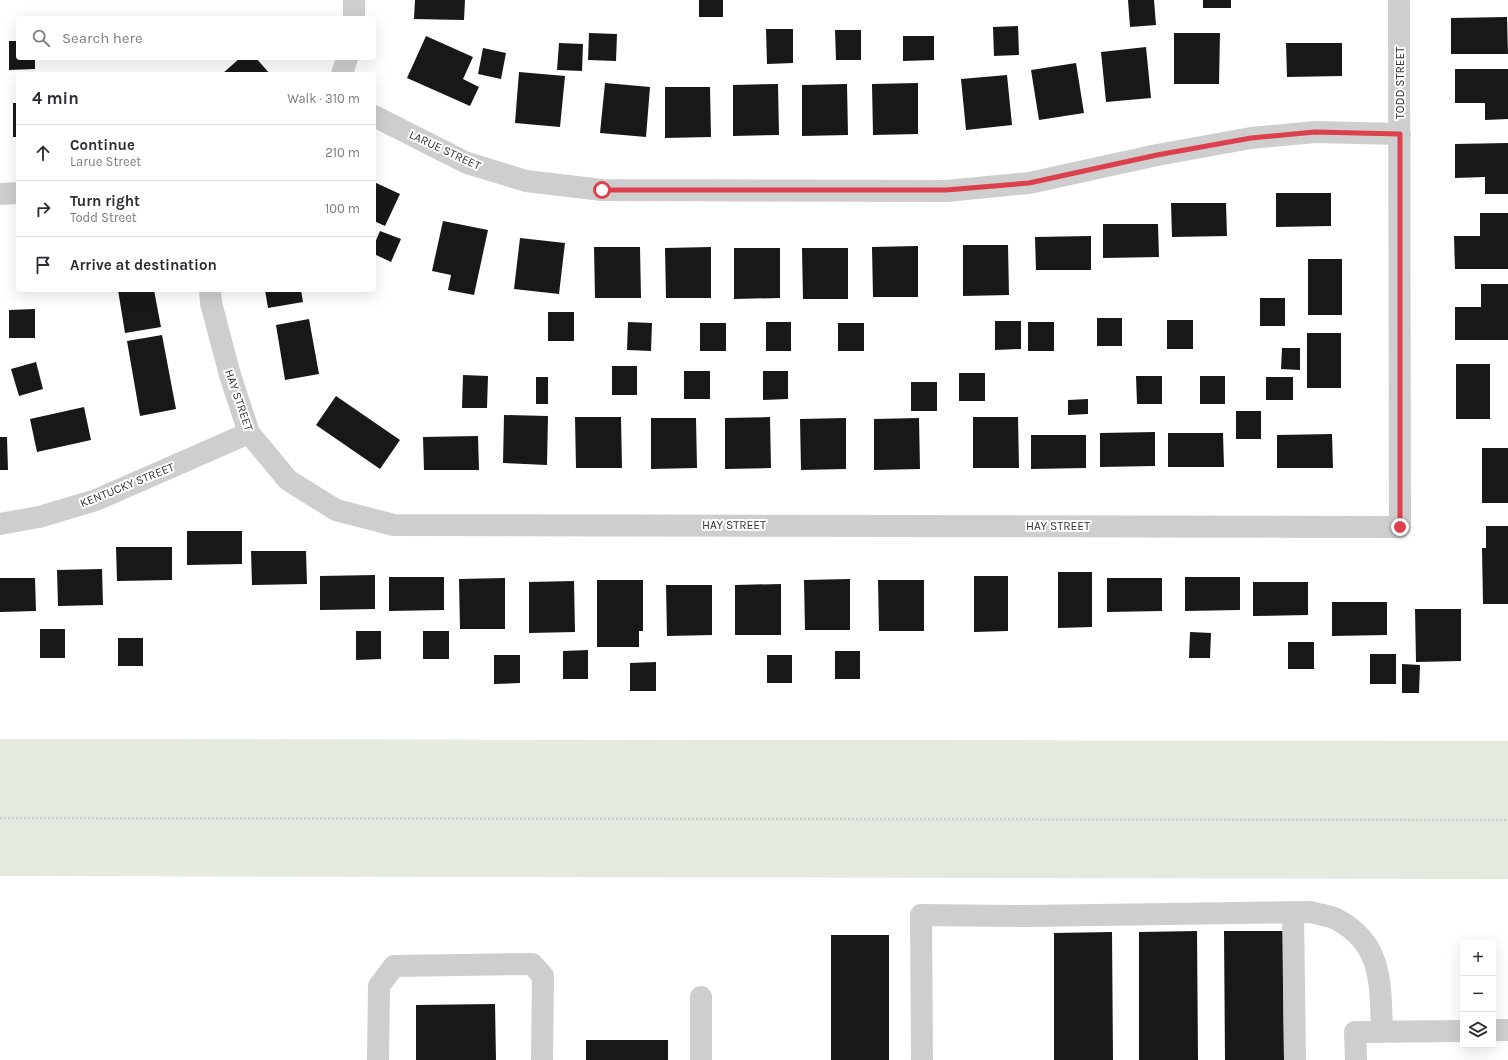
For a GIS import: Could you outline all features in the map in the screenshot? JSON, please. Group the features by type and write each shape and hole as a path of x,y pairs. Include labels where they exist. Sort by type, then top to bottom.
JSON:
{"street":[{"path":"354,0 354,16"},
{"name":"TODD STREET","path":"1399,0 1400,527"},
{"path":"343,72 346,60"},
{"name":"LARUE STREET","path":"376,117 467,163 526,181 602,190 946,190 1029,183 1157,155 1251,138 1315,132 1400,134"},
{"path":"0,194 16,193"},
{"name":"HAY STREET","path":"210,292 211,302 230,375 249,433 288,480 336,510 394,525 1400,527"},
{"name":"KENTUCKY STREET","path":"0,524 39,517 96,500 249,433"},
{"path":"1293,912 1295,1060"},
{"path":"922,1060 921,915 1026,916 1311,912 1336,919 1360,934 1371,950 1380,980 1382,1032"},
{"path":"378,1060 380,986 394,966 532,964 543,976 542,1060"},
{"path":"701,997 701,1060"},
{"path":"1356,1060 1355,1032 1460,1030"},
{"path":"1496,1030 1508,1030"}],"path":[{"path":"0,818 1508,820"}],"shaded area":[{"path":"0,739 1508,741 1508,879 0,876"}],"building":[{"path":"415,0 465,0 464,20 414,19"},
{"path":"699,0 723,0 723,17 699,17"},
{"path":"1128,0 1154,0 1156,25 1130,27"},
{"path":"1203,0 1231,0 1231,8 1203,8"},
{"path":"1507,17 1508,54 1451,54 1451,18"},
{"path":"1018,26 1019,55 994,56 993,27"},
{"path":"766,29 793,29 793,63 767,64"},
{"path":"835,30 861,30 861,60 836,60"},
{"path":"589,33 617,34 616,61 588,60"},
{"path":"1174,33 1220,33 1219,84 1174,84"},
{"path":"426,36 473,57 463,79 479,87 470,106 407,78"},
{"path":"903,36 934,36 934,60 903,61"},
{"path":"9,41 16,41 16,60 35,60 35,69 9,70"},
{"path":"559,43 583,44 582,71 557,70"},
{"path":"1286,43 1342,43 1342,76 1287,77"},
{"path":"1146,47 1151,98 1106,102 1101,52"},
{"path":"483,48 506,53 501,79 478,74"},
{"path":"238,60 258,60 268,72 224,72"},
{"path":"1076,63 1084,113 1039,120 1031,70"},
{"path":"1455,69 1508,69 1508,119 1485,120 1485,103 1455,103"},
{"path":"519,72 565,76 560,127 515,123"},
{"path":"1007,75 1012,125 966,130 961,79"},
{"path":"605,83 650,87 646,137 600,133"},
{"path":"918,83 918,134 873,135 872,84"},
{"path":"778,84 779,135 733,136 733,85"},
{"path":"847,84 848,135 802,136 802,85"},
{"path":"665,87 710,87 711,137 665,138"},
{"path":"13,103 16,103 16,137 13,137"},
{"path":"1508,143 1508,194 1485,194 1485,177 1455,178 1455,144"},
{"path":"376,183 400,194 385,226 376,222"},
{"path":"1276,193 1331,193 1331,226 1276,227"},
{"path":"1171,203 1226,203 1227,236 1172,237"},
{"path":"1480,213 1508,213 1508,269 1455,269 1454,236 1480,236"},
{"path":"443,221 488,230 474,295 448,290 451,275 432,271"},
{"path":"1103,224 1158,224 1159,257 1103,258"},
{"path":"380,231 401,239 391,262 376,255 376,240"},
{"path":"1091,236 1091,270 1036,270 1035,237"},
{"path":"520,238 565,243 559,294 514,289"},
{"path":"963,245 1008,245 1009,295 963,296"},
{"path":"918,246 918,297 873,297 872,247"},
{"path":"594,247 640,247 641,298 595,298"},
{"path":"711,247 711,298 666,298 665,248"},
{"path":"734,248 780,248 780,298 734,299"},
{"path":"802,248 848,248 848,299 803,299"},
{"path":"1308,259 1342,259 1342,315 1308,315"},
{"path":"1481,284 1508,284 1508,340 1455,340 1455,307 1481,307"},
{"path":"118,292 154,292 161,327 125,333"},
{"path":"265,292 301,292 303,302 268,308"},
{"path":"1260,298 1285,298 1285,326 1260,326"},
{"path":"35,309 35,338 9,338 9,310"},
{"path":"548,312 574,312 574,341 548,341"},
{"path":"1097,318 1122,318 1122,346 1097,346"},
{"path":"309,319 319,374 285,380 276,325"},
{"path":"1167,320 1193,320 1193,349 1167,349"},
{"path":"995,321 1021,321 1021,349 995,350"},
{"path":"628,322 652,323 651,351 627,350"},
{"path":"766,322 791,322 791,351 766,351"},
{"path":"1028,322 1054,322 1054,351 1028,351"},
{"path":"700,323 726,323 726,351 700,351"},
{"path":"838,323 864,323 864,351 838,351"},
{"path":"1307,333 1341,333 1341,388 1307,388"},
{"path":"162,335 176,409 140,416 127,341"},
{"path":"1282,348 1300,348 1300,370 1281,369"},
{"path":"36,362 43,389 19,396 11,369"},
{"path":"1456,364 1490,364 1490,419 1456,419"},
{"path":"612,366 637,366 637,395 612,395"},
{"path":"684,371 710,371 710,399 684,399"},
{"path":"763,371 788,371 788,399 763,400"},
{"path":"959,373 985,373 985,401 959,401"},
{"path":"463,375 488,376 487,408 462,408"},
{"path":"1136,376 1162,376 1162,404 1137,404"},
{"path":"1200,376 1225,376 1225,404 1200,404"},
{"path":"536,377 548,377 548,404 536,404"},
{"path":"1266,377 1293,377 1293,400 1266,400"},
{"path":"911,382 937,382 937,411 911,411"},
{"path":"336,396 400,440 380,469 316,425"},
{"path":"1088,399 1088,414 1068,415 1068,400"},
{"path":"84,407 91,440 37,452 30,419"},
{"path":"1236,411 1261,411 1261,439 1236,439"},
{"path":"504,415 548,416 547,465 503,463"},
{"path":"575,417 621,417 622,468 576,468"},
{"path":"770,417 771,468 725,469 725,418"},
{"path":"973,417 1018,417 1019,468 973,468"},
{"path":"651,418 696,418 697,468 651,469"},
{"path":"846,418 846,469 801,470 800,419"},
{"path":"919,418 920,469 874,470 874,419"},
{"path":"1155,432 1155,466 1100,467 1100,433"},
{"path":"1168,433 1223,433 1224,467 1168,467"},
{"path":"1332,434 1333,468 1277,468 1277,435"},
{"path":"1031,435 1086,435 1086,468 1031,469"},
{"path":"478,436 479,470 424,470 423,437"},
{"path":"0,437 7,437 8,470 0,470"},
{"path":"1482,448 1508,448 1508,503 1482,503"},
{"path":"1486,526 1508,526 1508,604 1483,604 1482,548 1486,548"},
{"path":"187,531 242,531 242,564 187,565"},
{"path":"116,547 172,547 172,580 117,581"},
{"path":"251,551 306,551 307,584 252,585"},
{"path":"102,569 103,605 58,606 57,570"},
{"path":"1058,572 1092,572 1092,627 1058,628"},
{"path":"375,575 375,609 320,610 320,576"},
{"path":"974,576 1008,576 1008,631 974,632"},
{"path":"389,577 444,577 444,610 389,611"},
{"path":"1185,577 1240,577 1240,610 1185,611"},
{"path":"0,578 35,578 36,611 0,612"},
{"path":"505,578 505,629 460,629 459,579"},
{"path":"1107,578 1162,578 1162,611 1107,612"},
{"path":"850,579 850,630 805,630 804,580"},
{"path":"597,580 643,580 643,631 639,631 639,647 597,647"},
{"path":"878,580 924,580 924,631 879,631"},
{"path":"574,581 575,632 529,633 529,582"},
{"path":"1253,582 1308,582 1308,615 1253,616"},
{"path":"781,584 781,635 735,635 735,585"},
{"path":"666,585 712,585 712,635 667,636"},
{"path":"1332,602 1387,602 1387,635 1332,636"},
{"path":"1415,609 1461,609 1461,661 1416,662"},
{"path":"40,629 65,629 65,658 40,658"},
{"path":"356,631 381,631 381,659 356,660"},
{"path":"423,631 449,631 449,659 423,659"},
{"path":"1190,632 1211,633 1210,658 1189,658"},
{"path":"118,638 143,638 143,666 118,666"},
{"path":"1288,642 1314,642 1314,669 1288,669"},
{"path":"588,650 588,679 563,679 563,651"},
{"path":"835,651 860,651 860,679 835,679"},
{"path":"1370,654 1396,654 1396,684 1370,684"},
{"path":"494,655 520,655 520,683 494,684"},
{"path":"767,655 792,655 792,683 767,683"},
{"path":"656,662 656,691 630,691 630,663"},
{"path":"1402,664 1420,665 1419,693 1402,693"},
{"path":"1197,931 1198,1060 1139,1060 1139,932"},
{"path":"1224,931 1283,931 1284,1060 1225,1060"},
{"path":"1112,932 1113,1060 1054,1060 1054,933"},
{"path":"831,935 889,935 889,1060 831,1060"},
{"path":"495,1004 496,1060 416,1060 416,1005"},
{"path":"586,1040 668,1040 668,1060 586,1060"}],"route":[{"path":"602,190 946,190 1029,183 1157,155 1251,138 1315,132 1400,134 1400,527"}]}
